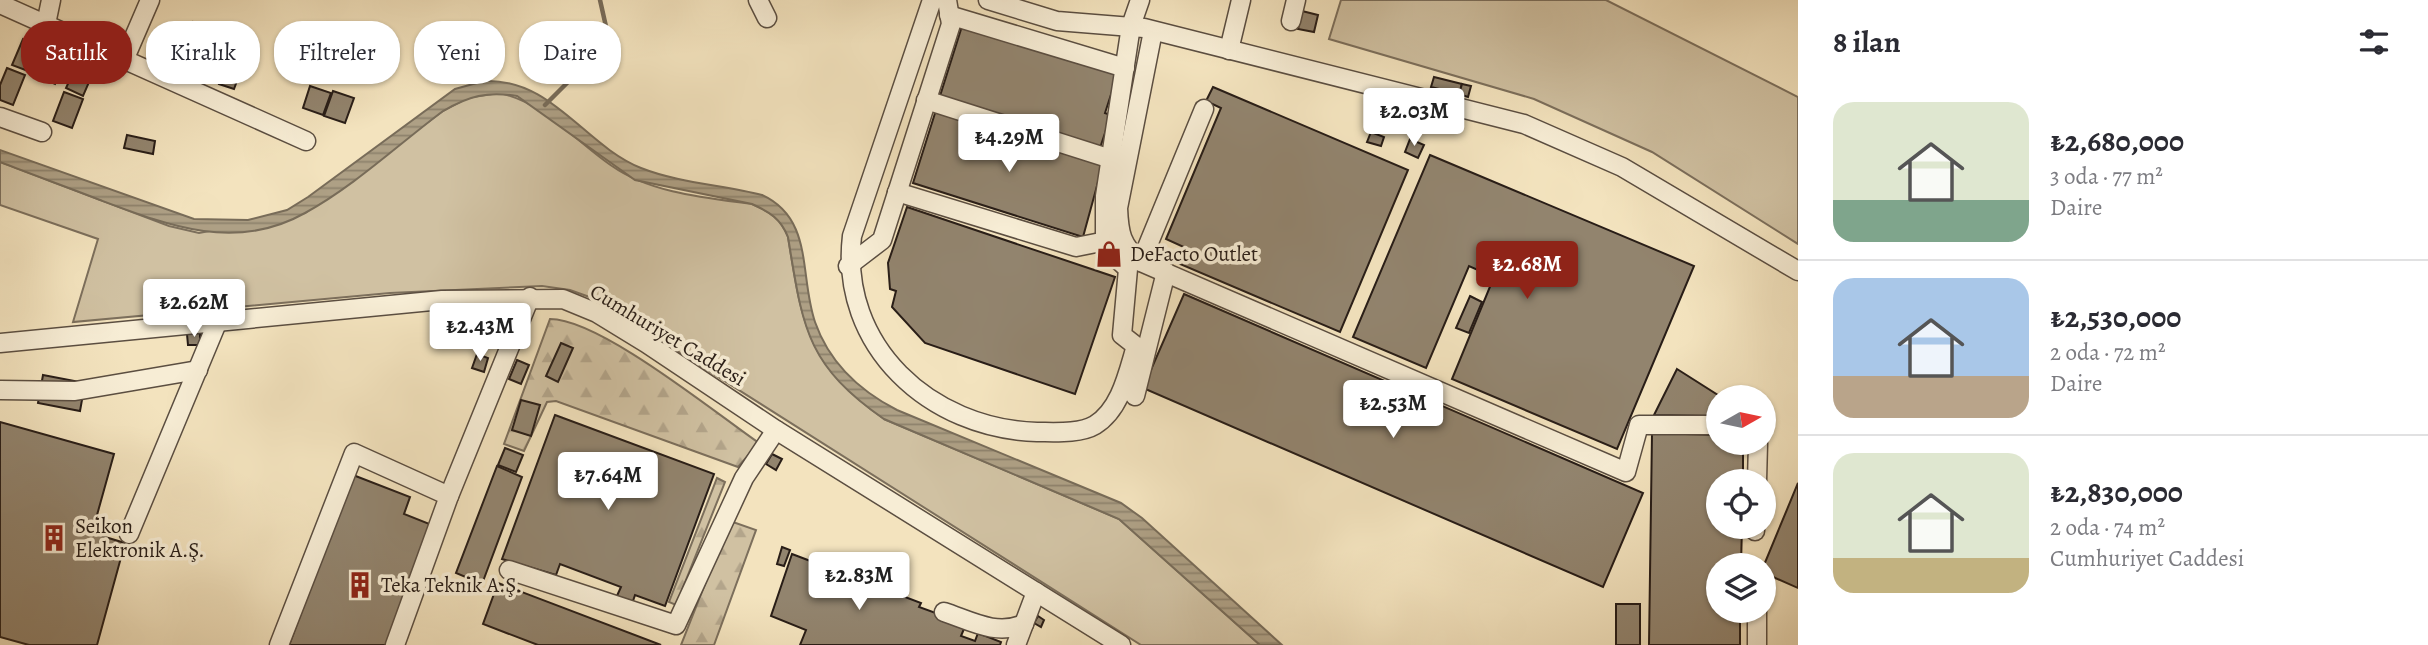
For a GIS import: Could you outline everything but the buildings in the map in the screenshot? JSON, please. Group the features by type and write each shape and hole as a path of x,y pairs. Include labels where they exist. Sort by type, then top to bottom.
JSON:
{"street":[{"path":"47,21 51,0"},
{"path":"132,42 150,0"},
{"path":"758,0 766,18"},
{"path":"932,0 852,236 848,266 862,325 878,353 929,398 984,424 1012,431 1076,430 1096,425 1119,398 1136,345 1122,335 1128,269 1115,257 1106,240 1105,196 1131,26 1140,0"},
{"path":"988,0 1057,21 1131,26 1153,31 1524,124 1622,167 1798,271"},
{"path":"1229,50 1241,0"},
{"path":"1291,20 1296,0"},
{"path":"0,4 39,21"},
{"path":"848,266 882,240 951,23 948,7 1125,68"},
{"path":"1153,31 1118,208 1119,236 1126,250 1141,262 1626,472 1639,425 1706,425"},
{"path":"132,61 306,141"},
{"path":"926,100 1111,159"},
{"path":"1141,262 1204,109"},
{"path":"0,117 42,132"},
{"path":"897,192 1076,247 1106,240"},
{"path":"1135,396 1166,272"},
{"path":"395,645 449,496 530,297"},
{"name":"Cumhuriyet Caddesi","path":"0,343 430,300 530,297 563,299 597,313 776,430 1121,645"},
{"path":"130,534 217,323"},
{"path":"0,390 75,391 198,370"},
{"path":"509,570 676,625 744,478 776,430"},
{"path":"279,645 354,453 449,496"},
{"path":"1016,645 1036,592"},
{"path":"944,612 993,629 1012,629 1024,624"},
{"path":"1757,623 1757,645"}],"green space":[{"path":"1341,0 1606,0 1798,97 1798,244 1652,152 1534,99 1329,39"},
{"path":"499,93 545,113 598,156 627,175 679,193 752,204 769,213 782,225 788,237 798,295 812,341 838,380 858,399 884,419 1119,519 1260,645 1141,645 595,299 570,290 542,286 390,293 73,322 98,239 0,205 0,162 169,226 199,233 305,213 443,111 467,98"},
{"path":"550,319 571,323 626,350 759,443 738,467 556,401 547,402 524,451 504,444"},
{"path":"717,478 725,482 676,605 669,602"},
{"path":"730,521 756,530 714,645 681,645"}],"shaded area":[{"path":"505,83 529,90 549,101 621,158 641,168 670,177 762,195 779,205 790,218 797,233 810,304 821,336 837,362 858,384 897,410 1121,503 1142,518 1282,645 1260,645 1119,519 884,419 858,399 838,380 812,341 798,296 788,237 782,225 769,213 752,204 635,180 517,96 487,95 470,98 452,106 323,203 279,225 254,231 228,233 177,226 126,210 0,162 0,150 194,219 248,220 287,210 308,197 455,89 473,84"}],"waterway":[{"path":"545,105 592,58 607,31 600,0"}],"place":[{"name":"DeFacto Outlet","path":"1109,254"},
{"name":"Seikon Elektronik A.Ş.","path":"54,538"},
{"name":"Teka Teknik A.Ş.","path":"360,585"}]}
